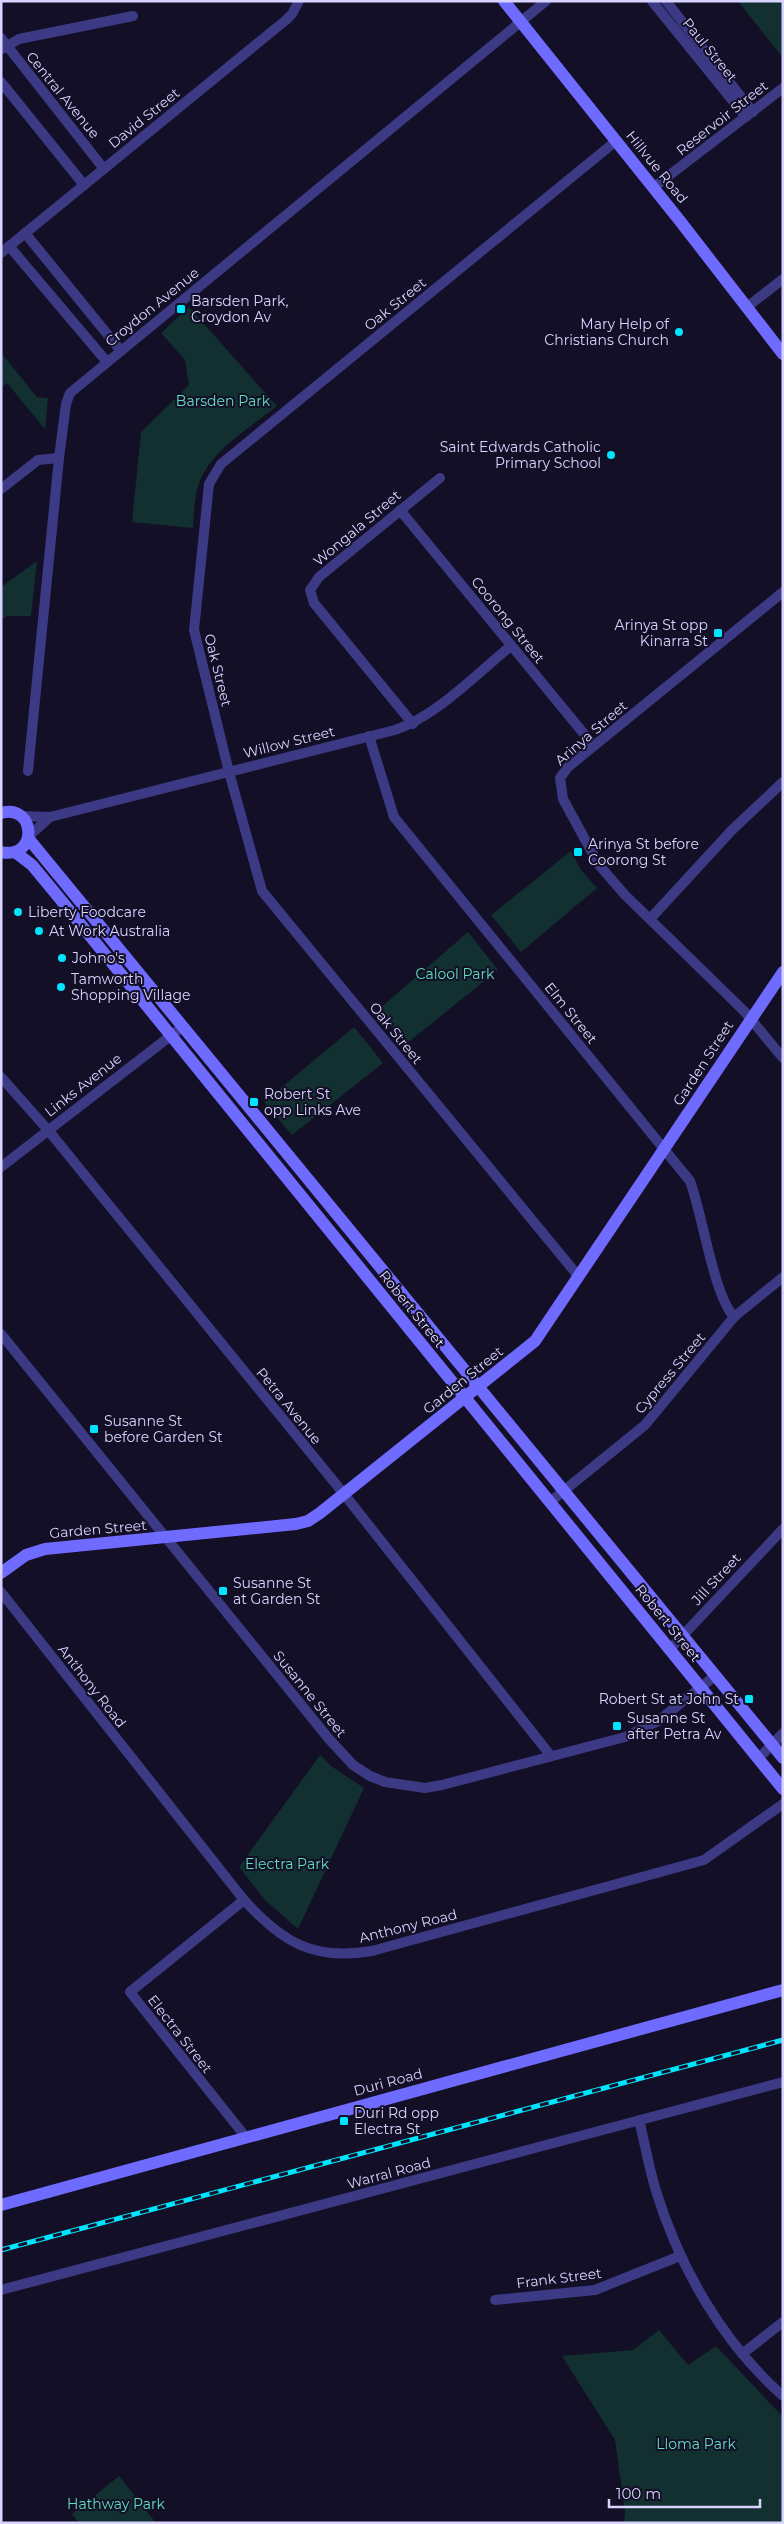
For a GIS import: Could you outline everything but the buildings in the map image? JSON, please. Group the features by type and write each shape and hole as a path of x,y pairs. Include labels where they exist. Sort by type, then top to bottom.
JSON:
{"street":[{"name":"David Street","path":"1,253 286,20 292,14 299,1"},
{"name":"Hillvue Road","path":"504,1 654,187 783,354"},
{"name":"Croydon Avenue","path":"28,771 59,458 66,404 70,393 546,1"},
{"name":"Paul Street","path":"652,1 749,114"},
{"name":"Paul Street","path":"666,1 749,114"},
{"path":"3,45 19,39 133,16"},
{"name":"Central Avenue","path":"3,45 104,169"},
{"path":"1,82 84,185"},
{"name":"Reservoir Street","path":"654,187 783,88"},
{"name":"Oak Street","path":"579,1277 262,891 229,772 194,630 208,496 214,474 231,455 616,141"},
{"path":"25,233 121,351"},
{"path":"10,246 107,362"},
{"path":"747,307 783,279"},
{"path":"1,489 38,460 59,458"},
{"name":"Wongala Street","path":"413,724 314,603 310,590 319,577 440,478"},
{"name":"Coorong Street","path":"400,510 594,746"},
{"name":"Arinya Street","path":"783,592 563,772 560,784 563,799 599,865 611,880 750,1018 783,1058"},
{"name":"Willow Street","path":"21,816 50,818 413,724 511,646"},
{"name":"Elm Street","path":"369,736 394,817 690,1181 726,1308 734,1317"},
{"path":"650,919 732,830 783,782"},
{"path":"1,813 10,812 21,816"},
{"name":"Robert Street","path":"21,816 28,825 29,837 182,1027 783,1758"},
{"name":"Willow Street","path":"29,837 50,818"},
{"path":"1,852 15,852 26,844 29,837"},
{"name":"Robert Street","path":"15,852 25,858 38,872 783,1789"},
{"name":"Garden Street","path":"1,1574 26,1555 45,1549 302,1523 313,1518 466,1398 535,1341 664,1150 750,1018 783,972"},
{"name":"Links Avenue","path":"1,1167 169,1035 182,1027"},
{"name":"Petra Avenue","path":"1,1077 48,1130 344,1494 551,1756"},
{"name":"Cypress Street","path":"550,1502 645,1425 734,1317 783,1276"},
{"name":"Susanne Street","path":"1,1334 342,1754 370,1776 385,1782 425,1788 625,1737 658,1721 714,1676"},
{"name":"Jill Street","path":"670,1649 783,1529"},
{"name":"Anthony Road","path":"1,1592 244,1900 271,1928 288,1940 322,1954 372,1951 704,1860 783,1804"},
{"path":"759,1758 783,1733"},
{"name":"Electra Street","path":"244,1900 130,1992 245,2136"},
{"name":"Duri Road","path":"1,2205 245,2136 783,1990"},
{"name":"Warral Road","path":"1,2290 783,2082"},
{"path":"640,2120 656,2191 680,2256 707,2306 742,2354 783,2396"},
{"name":"Frank Street","path":"495,2300 595,2290 680,2256"},
{"path":"742,2354 783,2322"}],"green space":[{"path":"738,1 783,1 783,58"},
{"name":"Barsden Park","path":"189,307 277,406 232,441 203,473 195,502 193,528 132,522 141,432 189,385 185,360 161,333"},
{"path":"1,353 37,397 48,398 45,429 7,383 1,387"},
{"path":"37,561 31,616 7,616 1,620 1,587"},
{"name":"Calool Park","path":"571,851 581,870 597,888 521,952 491,915"},
{"name":"Calool Park","path":"468,932 498,970 406,1044 378,1010"},
{"path":"354,1027 383,1063 292,1135 264,1102"},
{"name":"Electra Park","path":"320,1755 331,1766 364,1788 298,1929 265,1900 239,1867"},
{"name":"Lloma Park","path":"659,2330 688,2365 716,2346 783,2417 783,2523 624,2523 625,2512 615,2440 562,2356 633,2350"},
{"name":"Hathway Park","path":"119,2476 156,2523 79,2523 72,2514"}],"railway":[{"path":"1,2250 783,2040"}],"place":[{"name":"Barsden Park, Croydon Av","path":"181,309"},
{"name":"Mary Help of Christians Church","path":"679,332"},
{"name":"Saint Edwards Catholic Primary School","path":"611,455"},
{"name":"Arinya St opp Kinarra St","path":"718,633"},
{"name":"Arinya St before Coorong St","path":"578,852"},
{"name":"Liberty Foodcare","path":"18,912"},
{"name":"At Work Australia","path":"39,931"},
{"name":"Johno's","path":"62,958"},
{"name":"Tamworth Shopping Village","path":"61,987"},
{"name":"Robert St opp Links Ave","path":"254,1102"},
{"name":"Susanne St before Garden St","path":"94,1429"},
{"name":"Susanne St at Garden St","path":"223,1591"},
{"name":"Robert St at John St","path":"749,1699"},
{"name":"Susanne St after Petra Av","path":"617,1726"},
{"name":"Duri Rd opp Electra St","path":"344,2121"}]}
